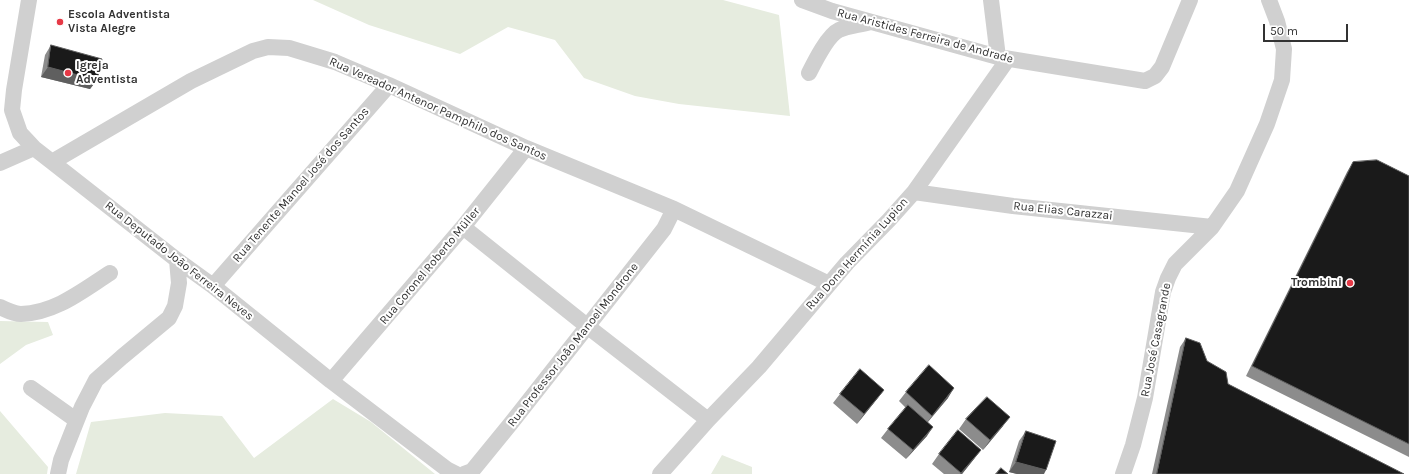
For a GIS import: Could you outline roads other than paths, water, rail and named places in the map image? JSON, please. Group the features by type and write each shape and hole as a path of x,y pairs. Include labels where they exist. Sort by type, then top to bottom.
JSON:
{"street":[{"name":"Rua Deputado João Ferreira Neves","path":"29,0 12,110 20,133 34,148 177,260 213,286 331,381 452,472"},
{"name":"Rua Aristides Ferreira de Andrade","path":"802,0 871,22 1003,58 1146,80 1155,76 1162,67 1190,0"},
{"path":"991,0 1003,58"},
{"name":"Rua José Casagrande","path":"1123,474 1133,445 1145,398 1163,292 1168,278 1175,264 1212,226 1237,191 1267,124 1282,80 1284,48 1277,21 1269,0"},
{"path":"809,73 819,54 838,30 871,22"},
{"name":"Rua Vereador Antenor Pamphilo dos Santos","path":"52,162 191,81 253,51 268,47 289,48 335,62 389,84 526,148 674,209 829,284"},
{"name":"Rua Dona Hermínia Lupion","path":"660,474 708,420 759,367 847,263 914,192 1003,58"},
{"name":"Rua Tenente Manoel José dos Santos","path":"213,286 389,84"},
{"path":"0,163 34,148"},
{"name":"Rua Coronel Roberto Müller","path":"331,381 464,227 526,148"},
{"name":"Rua Elias Carazzai","path":"914,192 1013,206 1212,226"},
{"name":"Rua Professor João Manoel Mondrone","path":"464,474 472,471 487,453 664,229 674,209"},
{"path":"464,227 587,326 708,420"},
{"path":"58,474 61,460 76,420 87,395 96,380 169,318 175,306 179,283 177,260"},
{"path":"0,308 19,314 44,311 62,304 110,273"},
{"path":"31,388 76,420"}],"place":[{"name":"Escola Adventista Vista Alegre","path":"60,22"},
{"name":"Igreja Adventista","path":"68,73"},
{"name":"Trombini","path":"1350,283"}]}
